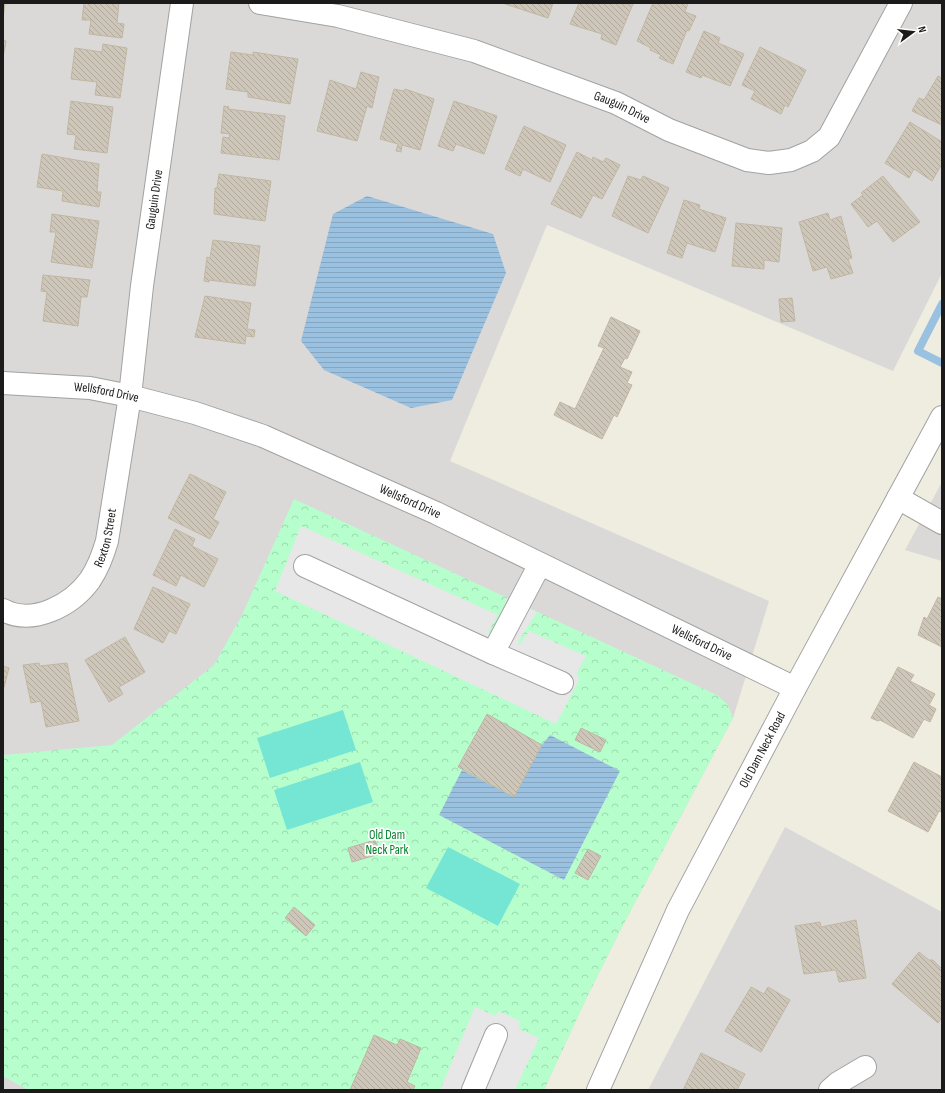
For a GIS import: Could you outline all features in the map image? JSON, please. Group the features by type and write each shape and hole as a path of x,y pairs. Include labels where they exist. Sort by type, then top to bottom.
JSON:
{"street":[{"name":"Gauguin Drive","path":"130,396 142,286 182,3"},
{"name":"Gauguin Drive","path":"260,3 338,16 474,51 616,103 669,130 747,160 769,163 791,160 812,151 829,137 900,3"},
{"name":"Wellsford Drive","path":"3,383 90,388 130,396 195,413 263,436 436,513 795,688"},
{"name":"Rexton Street","path":"3,610 26,615 49,612 72,598 89,580 101,559 107,541 130,396"},
{"name":"Old Dam Neck Road","path":"598,1090 678,910 795,688 942,417"},
{"path":"898,498 942,523"},
{"path":"493,653 540,564"},
{"path":"305,566 493,653 562,683"},
{"path":"473,1090 496,1035"},
{"path":"830,1090 838,1083 865,1067"}],"shaded area":[{"path":"3,3 942,3 942,273 893,371 547,225 450,461 769,601 733,718 620,931 587,997 544,1090 3,1090"},
{"path":"367,196 493,234 506,273 452,400 411,408 324,370 301,341 333,214"},
{"path":"942,482 942,561 905,550"},
{"path":"301,526 498,615 488,632 492,635 507,598 537,612 518,642 519,646 529,631 586,656 577,673 579,680 556,724 275,591"},
{"path":"343,710 356,750 270,778 257,738"},
{"path":"550,735 620,771 564,880 439,815 462,770 514,797 542,745"},
{"path":"360,762 373,802 287,830 274,790"},
{"path":"785,827 942,912 942,1090 648,1090"},
{"path":"448,847 520,884 498,926 426,888"},
{"path":"475,1007 496,1016 498,1011 520,1021 519,1029 539,1038 515,1090 440,1090"}],"green space":[{"name":"Old Dam Neck Park","path":"294,499 717,695 728,705 733,718 620,931 587,997 544,1090 28,1090 3,1076 3,755 112,745 214,665 242,615"}],"building":[{"path":"3,3 5,3 3,20"},
{"path":"84,3 119,3 117,23 124,24 122,38 89,34 91,20 82,20"},
{"path":"502,3 553,3 548,18"},
{"path":"579,3 633,4 616,45 601,39 602,34 570,24"},
{"path":"653,3 688,3 685,12 696,16 689,31 687,30 673,64 659,58 661,55 650,50 651,48 637,41"},
{"path":"704,31 720,38 718,43 744,54 730,86 702,75 701,78 686,72"},
{"path":"3,40 6,41 3,58"},
{"path":"103,44 127,48 120,98 95,95 97,82 71,79 75,48 102,52"},
{"path":"760,47 806,70 788,107 785,105 781,114 751,99 755,91 742,85"},
{"path":"231,52 253,55 253,52 298,59 290,104 248,97 248,92 226,89"},
{"path":"361,72 379,77 372,108 367,106 357,141 317,131 330,80 356,89"},
{"path":"938,76 942,78 942,125 912,111 919,98 924,100"},
{"path":"394,89 404,91 405,89 434,99 420,150 402,145 401,152 396,151 398,144 380,139"},
{"path":"71,101 113,107 107,153 74,149 76,135 67,134"},
{"path":"454,101 497,116 484,154 456,144 453,151 438,146"},
{"path":"224,106 229,107 228,109 285,116 279,160 221,153 223,137 229,138 230,134 221,133"},
{"path":"910,122 942,142 942,164 932,181 914,169 909,178 885,163"},
{"path":"524,126 566,145 550,182 523,169 520,176 505,169"},
{"path":"577,152 592,160 593,157 603,162 606,158 620,165 602,199 593,195 581,218 551,204"},
{"path":"42,154 99,164 97,192 101,192 99,207 62,201 63,191 37,187"},
{"path":"219,174 271,181 265,221 214,214 215,188 217,188"},
{"path":"628,176 641,180 643,176 669,188 648,233 612,216"},
{"path":"883,176 920,222 893,242 877,221 868,227 851,204 863,195 861,193"},
{"path":"684,200 700,205 699,209 726,218 715,252 687,243 682,258 667,253"},
{"path":"828,213 830,220 841,216 852,258 848,259 853,273 831,279 827,267 813,271 799,222"},
{"path":"52,214 99,221 92,268 51,262 56,232 50,232"},
{"path":"736,223 782,228 779,262 764,260 764,269 732,266"},
{"path":"213,240 260,246 255,286 209,280 209,282 204,281 207,257 210,258"},
{"path":"43,275 90,280 87,297 81,297 78,326 43,321 47,292 41,291"},
{"path":"205,296 251,303 247,329 255,330 254,337 246,336 245,344 195,337"},
{"path":"792,298 795,321 781,322 779,299"},
{"path":"611,317 640,331 627,359 625,358 620,367 632,372 627,383 632,385 617,417 614,415 602,439 554,415 560,402 575,409 604,348 598,346"},
{"path":"190,474 226,492 213,519 219,522 210,539 168,518"},
{"path":"175,529 195,539 192,546 218,559 204,587 181,575 176,586 153,575"},
{"path":"153,587 190,604 176,634 169,631 163,643 134,629"},
{"path":"938,597 942,599 942,647 918,635 924,617 927,619"},
{"path":"125,637 145,672 119,687 123,694 109,702 85,660"},
{"path":"39,663 40,666 67,663 79,721 46,727 41,701 31,703 23,665"},
{"path":"3,666 9,668 3,691"},
{"path":"898,667 914,675 910,681 935,694 929,705 936,709 930,722 924,719 913,738 880,720 878,721 871,718"},
{"path":"487,714 542,745 514,797 458,767"},
{"path":"581,728 606,740 600,752 575,740"},
{"path":"914,762 942,777 942,812 939,811 928,832 888,811"},
{"path":"375,840 380,854 352,862 348,848"},
{"path":"588,849 601,856 588,880 575,873"},
{"path":"294,907 315,925 306,936 285,918"},
{"path":"856,920 866,978 839,982 836,970 804,974 795,926 820,922 821,927"},
{"path":"919,952 929,960 933,960 942,969 942,1018 938,1023 892,984"},
{"path":"751,987 764,994 768,987 790,1000 761,1052 725,1031"},
{"path":"374,1035 397,1045 400,1039 421,1048 407,1082 415,1086 413,1090 350,1090"},
{"path":"701,1053 745,1074 737,1090 683,1090"}],"waterway":[{"path":"942,304 918,351 942,363"}]}
